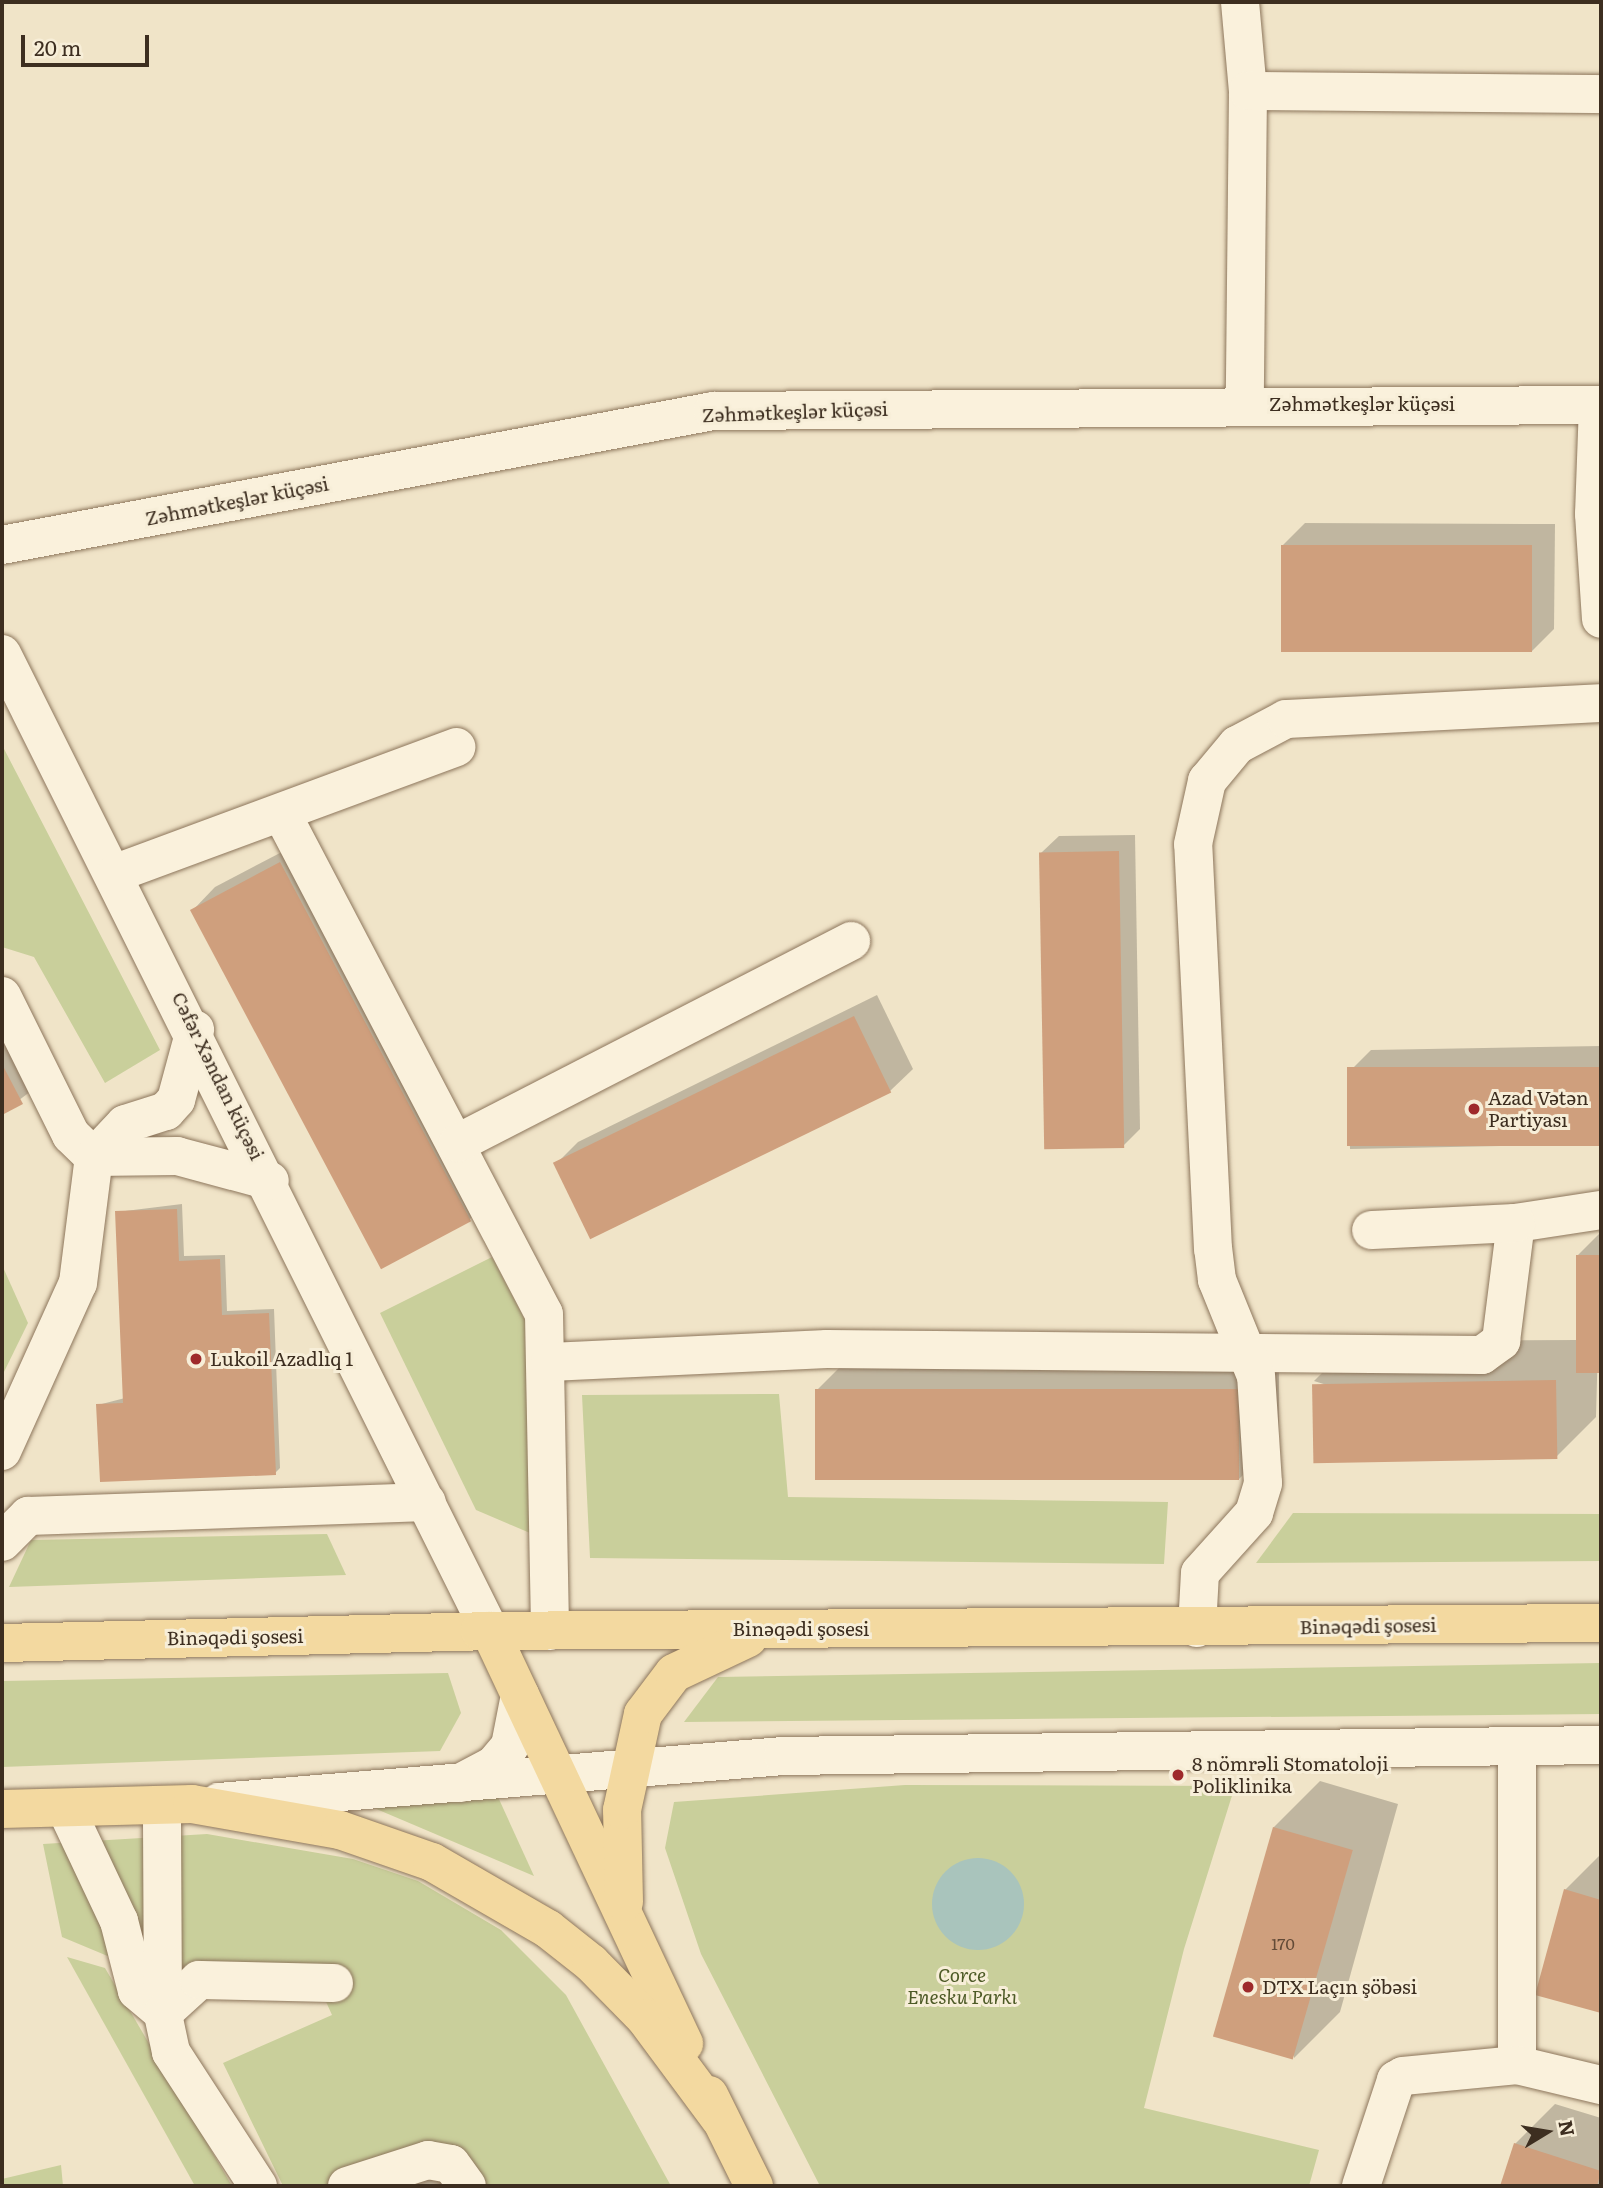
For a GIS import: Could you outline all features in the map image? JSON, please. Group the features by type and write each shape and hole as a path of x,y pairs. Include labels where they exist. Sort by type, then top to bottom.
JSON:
{"main road":[{"name":"Binəqədi şosesi","path":"2,1643 490,1631 1197,1629 1601,1623"},
{"path":"625,1922 626,1772 659,1688 702,1655 774,1629"},
{"path":"490,1631 625,1922 754,2186"},
{"path":"2,1809 177,1805 352,1833 432,1862 485,1891 591,1964 645,2018 720,2119"}],"street":[{"path":"1240,2 1248,92 1245,403"},
{"path":"1248,92 1601,94"},
{"name":"Zəhmətkeşlər küçəsi","path":"2,545 713,411 1245,403 1599,405"},
{"path":"1599,405 1594,514 1601,619"},
{"name":"Cəfər Xəndan küçəsi","path":"2,654 195,1030 490,1631"},
{"path":"1197,1629 1200,1573 1254,1513 1263,1483 1256,1376 1244,1352 1213,1250 1192,844 1207,781 1237,745 1286,719 1601,703"},
{"path":"116,873 282,814 456,747"},
{"path":"282,814 531,1280 550,1362 550,1631"},
{"path":"458,1143 851,941"},
{"path":"2,996 71,1135 94,1157 177,1156 270,1181"},
{"path":"2,1451 78,1283 94,1157 125,1124 166,1111 176,1100 195,1030"},
{"path":"1371,1230 1516,1223 1601,1210"},
{"path":"550,1362 827,1349 1482,1355 1501,1341 1516,1223"},
{"path":"2,1542 28,1516 427,1502"},
{"path":"452,1787 504,1755 518,1722 520,1695"},
{"path":"258,2186 171,2052 163,2013 177,1805 559,1779 783,1756 996,1749 1601,1745"},
{"path":"1517,1746 1517,2065"},
{"path":"66,1808 119,1921 137,1991 163,2013"},
{"path":"163,2013 199,1980 334,1983"},
{"path":"1361,2186 1396,2080 1517,2065 1601,2085"},
{"path":"347,2186 428,2160 451,2164 467,2186"}],"green space":[{"path":"2,745 160,1050 105,1083 34,957 2,947"},
{"path":"492,1257 525,1320 530,1533 476,1510 380,1313"},
{"path":"2,1265 28,1323 2,1376"},
{"path":"779,1394 788,1497 1168,1502 1164,1564 590,1558 582,1395"},
{"path":"1293,1513 1601,1514 1601,1561 1256,1563"},
{"path":"327,1534 346,1575 9,1587 31,1540"},
{"path":"1601,1663 1601,1714 684,1722 718,1677"},
{"path":"448,1673 461,1713 440,1751 2,1767 2,1681"},
{"name":"Corce Enesku Parkı","path":"905,1785 1235,1786 1184,1949 1144,2108 1319,2150 1309,2186 820,2186 701,1954 665,1848 674,1802"},
{"path":"498,1797 534,1876 374,1808"},
{"path":"207,1834 353,1859 418,1881 501,1930 566,1995 671,2186 459,2186 447,2162 385,2186 283,2186 223,2063 332,2015 323,1995 206,1997 62,1937 43,1844"},
{"path":"67,1957 105,1968 232,2186 195,2186"},
{"path":"61,2165 63,2186 2,2186 2,2179"}],"water":[{"path":"969,1858 987,1858 1004,1865 1017,1878 1024,1895 1024,1913 1017,1930 1004,1943 987,1950 969,1950 952,1943 939,1930 932,1913 932,1895 939,1878 952,1865"}],"building":[{"path":"1281,545 1532,545 1532,652 1281,652"},
{"path":"1119,851 1124,1148 1044,1149 1039,852"},
{"path":"280,862 471,1221 381,1269 190,910"},
{"path":"854,1016 891,1092 590,1239 553,1163"},
{"path":"2,1064 23,1104 2,1115"},
{"name":"Azad Vətən Partiyası","path":"1347,1067 1601,1067 1601,1146 1347,1146"},
{"name":"Lukoil Azadlıq 1","path":"177,1209 179,1261 220,1259 222,1315 269,1313 276,1475 100,1482 96,1404 123,1403 115,1211"},
{"path":"1576,1255 1601,1255 1601,1373 1576,1373"},
{"path":"1556,1380 1557,1459 1313,1463 1312,1384"},
{"path":"815,1389 1239,1389 1239,1480 815,1480"},
{"path":"1273,1827 1353,1850 1293,2059 1213,2037"},
{"path":"1564,1889 1601,1900 1601,2013 1535,1995"},
{"path":"1514,2143 1601,2171 1597,2186 1500,2186"}],"place":[{"name":"Azad Vətən Partiyası","path":"1474,1109"},
{"name":"Lukoil Azadlıq 1","path":"196,1359"},
{"name":"8 nömrəli Stomatoloji Poliklinika","path":"1178,1775"},
{"name":"DTX Laçın şöbəsi","path":"1248,1987"}]}
